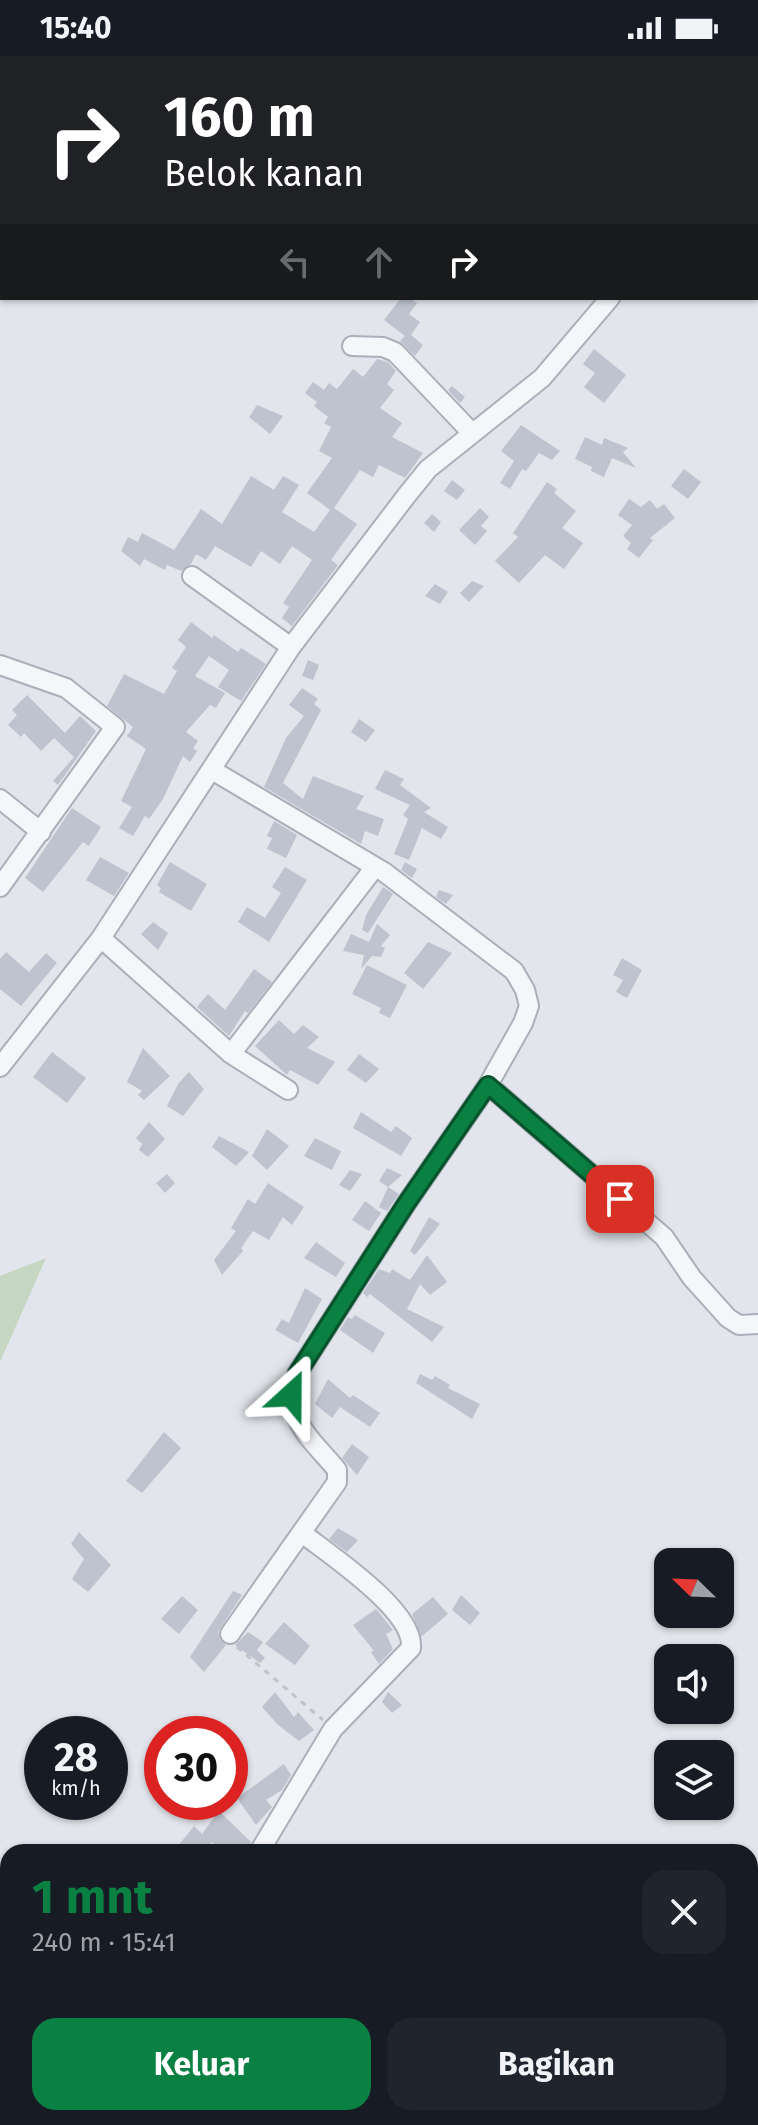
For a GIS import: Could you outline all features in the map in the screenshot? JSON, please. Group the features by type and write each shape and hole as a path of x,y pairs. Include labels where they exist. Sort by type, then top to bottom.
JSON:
{"street":[{"path":"3,1058 101,938 291,647 428,469 542,378 608,300"},
{"path":"352,346 383,347 395,352 472,433"},
{"path":"192,576 291,647"},
{"path":"0,665 66,688 115,727 0,887"},
{"path":"212,770 375,867 505,963 525,990 529,1006 523,1023 488,1085 406,1204 297,1374 291,1395 295,1418 339,1476 334,1488 230,1634"},
{"path":"0,799 41,832"},
{"path":"231,1054 375,867"},
{"path":"101,938 231,1054 288,1090"},
{"path":"488,1085 664,1237 692,1278 728,1318 739,1325 758,1324"},
{"path":"264,1844 333,1729 411,1648 413,1637 385,1600 302,1533"}],"path":[{"path":"230,1634 231,1642 333,1729"}],"green space":[{"path":"46,1258 0,1362 0,1276"}],"building":[{"path":"399,300 417,303 409,314 420,322 411,335 423,345 415,356 400,341 405,336 384,320"},
{"path":"594,349 626,375 604,403 584,387 595,373 583,364"},
{"path":"377,359 388,362 396,371 387,384 394,390 380,408 402,423 392,437 423,453 405,478 379,465 373,477 360,470 334,508 357,524 331,560 338,565 292,626 282,618 289,607 283,603 312,560 292,546 280,564 261,551 251,567 215,546 206,560 196,554 191,564 181,571 167,565 165,570 144,559 140,566 121,551 128,537 138,542 142,533 174,550 201,509 222,524 251,476 274,490 283,476 299,485 282,512 314,532 330,510 307,493 332,458 319,451 331,427 324,423 328,417 314,406 317,402 305,393 313,382 324,390 329,383 337,389 353,369 363,377"},
{"path":"452,386 465,397 460,403 448,390"},
{"path":"257,405 283,416 270,434 249,417"},
{"path":"521,425 560,451 552,460 539,453 526,471 522,469 510,489 500,483 514,461 501,451"},
{"path":"585,437 602,445 604,438 628,448 623,452 636,468 612,458 604,477 591,471 592,467 575,459"},
{"path":"684,469 701,482 688,499 671,486"},
{"path":"452,480 465,490 457,500 444,491"},
{"path":"547,482 557,489 554,493 576,511 562,528 583,543 564,569 545,555 519,583 495,561 518,537 513,533"},
{"path":"629,499 641,507 650,500 657,509 664,504 675,518 650,538 653,540 639,558 627,549 631,543 623,536 632,525 618,515"},
{"path":"480,508 489,517 481,526 487,531 475,545 459,530"},
{"path":"432,514 441,522 434,532 424,523"},
{"path":"472,581 484,586 469,602 460,593"},
{"path":"435,584 448,592 440,604 425,596"},
{"path":"191,622 212,638 214,635 238,652 241,648 266,664 241,701 218,687 229,670 209,656 195,676 225,693 216,708 210,705 186,732 198,741 193,748 197,751 190,762 183,756 163,799 149,819 145,816 133,836 119,828 132,807 121,801 146,749 127,736 133,727 107,706 124,674 164,694 177,671 172,668 186,647 178,640"},
{"path":"308,660 319,665 313,680 302,676"},
{"path":"302,688 318,699 314,704 321,710 283,783 303,799 313,776 364,796 356,809 384,819 378,836 365,831 361,844 264,787 286,738 304,716 289,705"},
{"path":"27,695 65,733 80,716 96,731 58,785 53,781 74,757 54,738 41,751 24,733 21,737 8,725 17,715 12,710"},
{"path":"359,719 375,730 366,742 351,732"},
{"path":"385,770 404,779 400,785 431,808 424,812 448,827 441,839 422,828 409,860 394,854 408,819 403,815 410,805 375,789"},
{"path":"72,808 101,827 89,846 83,842 43,892 25,878"},
{"path":"274,821 297,835 286,858 267,849 272,838 267,836"},
{"path":"100,857 129,873 114,896 86,880"},
{"path":"170,862 207,884 191,911 159,892 161,888 157,885"},
{"path":"405,862 417,869 412,878 401,870"},
{"path":"285,867 307,880 269,942 238,922 247,907 265,918 281,893 272,887"},
{"path":"383,887 393,894 368,933 362,930 366,915"},
{"path":"439,890 453,895 446,904 436,897"},
{"path":"153,922 168,933 158,950 141,934"},
{"path":"377,924 390,935 381,946 385,948 381,957 372,956 361,969 364,955 343,951 351,934 369,942"},
{"path":"428,942 452,953 423,989 404,973"},
{"path":"6,952 29,972 46,953 57,963 21,1006 0,989 0,959"},
{"path":"622,958 642,970 627,998 616,992 623,980 613,975"},
{"path":"367,965 407,985 390,1018 379,1013 381,1008 352,994"},
{"path":"254,969 272,982 248,1013 245,1011 229,1036 197,1007 208,994 225,1010"},
{"path":"279,1020 294,1034 303,1025 319,1037 307,1048 335,1062 318,1085 290,1070 287,1075 255,1046"},
{"path":"143,1048 170,1076 144,1100 138,1095 142,1091 127,1082"},
{"path":"52,1052 86,1078 67,1103 33,1077"},
{"path":"359,1054 379,1069 366,1083 347,1070"},
{"path":"189,1072 204,1089 183,1116 167,1106 178,1084"},
{"path":"361,1112 391,1132 396,1126 412,1138 401,1156 353,1128"},
{"path":"149,1122 165,1139 148,1157 139,1150 142,1144 136,1138"},
{"path":"267,1129 289,1146 267,1170 252,1156"},
{"path":"219,1136 249,1152 236,1166 212,1147"},
{"path":"315,1138 341,1151 332,1170 304,1156"},
{"path":"387,1168 402,1175 388,1187 379,1181"},
{"path":"350,1170 362,1174 350,1191 339,1185"},
{"path":"167,1174 175,1183 165,1193 156,1183"},
{"path":"268,1183 304,1207 292,1225 283,1217 269,1240 253,1231 241,1248 243,1251 222,1275 214,1260 236,1231 231,1228 248,1199 255,1204"},
{"path":"388,1187 399,1194 387,1211 379,1207"},
{"path":"365,1201 381,1213 369,1231 352,1220"},
{"path":"429,1217 440,1224 415,1255 410,1251"},
{"path":"316,1242 345,1263 336,1277 304,1258"},
{"path":"427,1255 447,1282 430,1295 420,1284 407,1309 444,1327 432,1342 370,1294 367,1297 363,1293 379,1269 390,1273 392,1269 410,1280"},
{"path":"305,1288 322,1299 298,1343 275,1330 282,1319 289,1323"},
{"path":"355,1315 385,1333 373,1353 340,1330 348,1317 352,1319"},
{"path":"420,1374 432,1380 435,1376 450,1385 448,1388 480,1404 472,1419 416,1383"},
{"path":"328,1379 350,1398 353,1395 380,1413 370,1427 340,1407 332,1418 315,1404"},
{"path":"164,1432 181,1448 142,1493 126,1481"},
{"path":"352,1444 369,1457 357,1475 342,1458"},
{"path":"338,1528 358,1540 347,1552 329,1539"},
{"path":"79,1532 111,1565 88,1592 72,1579 84,1559 71,1544"},
{"path":"233,1591 242,1595 218,1632 220,1640 226,1645 204,1672 190,1657"},
{"path":"461,1595 480,1613 470,1625 452,1610"},
{"path":"182,1596 198,1610 179,1634 161,1619"},
{"path":"433,1597 448,1614 421,1637 412,1614"},
{"path":"376,1609 393,1630 386,1634 393,1649 379,1664 371,1652 374,1651 353,1625"},
{"path":"284,1622 310,1646 295,1665 265,1644"},
{"path":"248,1632 263,1642 257,1650 265,1658 260,1663 235,1645"},
{"path":"275,1692 294,1717 298,1712 314,1730 299,1741 278,1725 262,1707"},
{"path":"388,1692 402,1705 392,1713 382,1702"},
{"path":"284,1764 291,1775 282,1790 266,1800 272,1807 256,1825 248,1814 248,1790"},
{"path":"212,1820 228,1820 251,1842 180,1844 194,1826 202,1834"}],"route":[{"path":"291,1395 297,1374 406,1204 488,1085 620,1199"}]}
